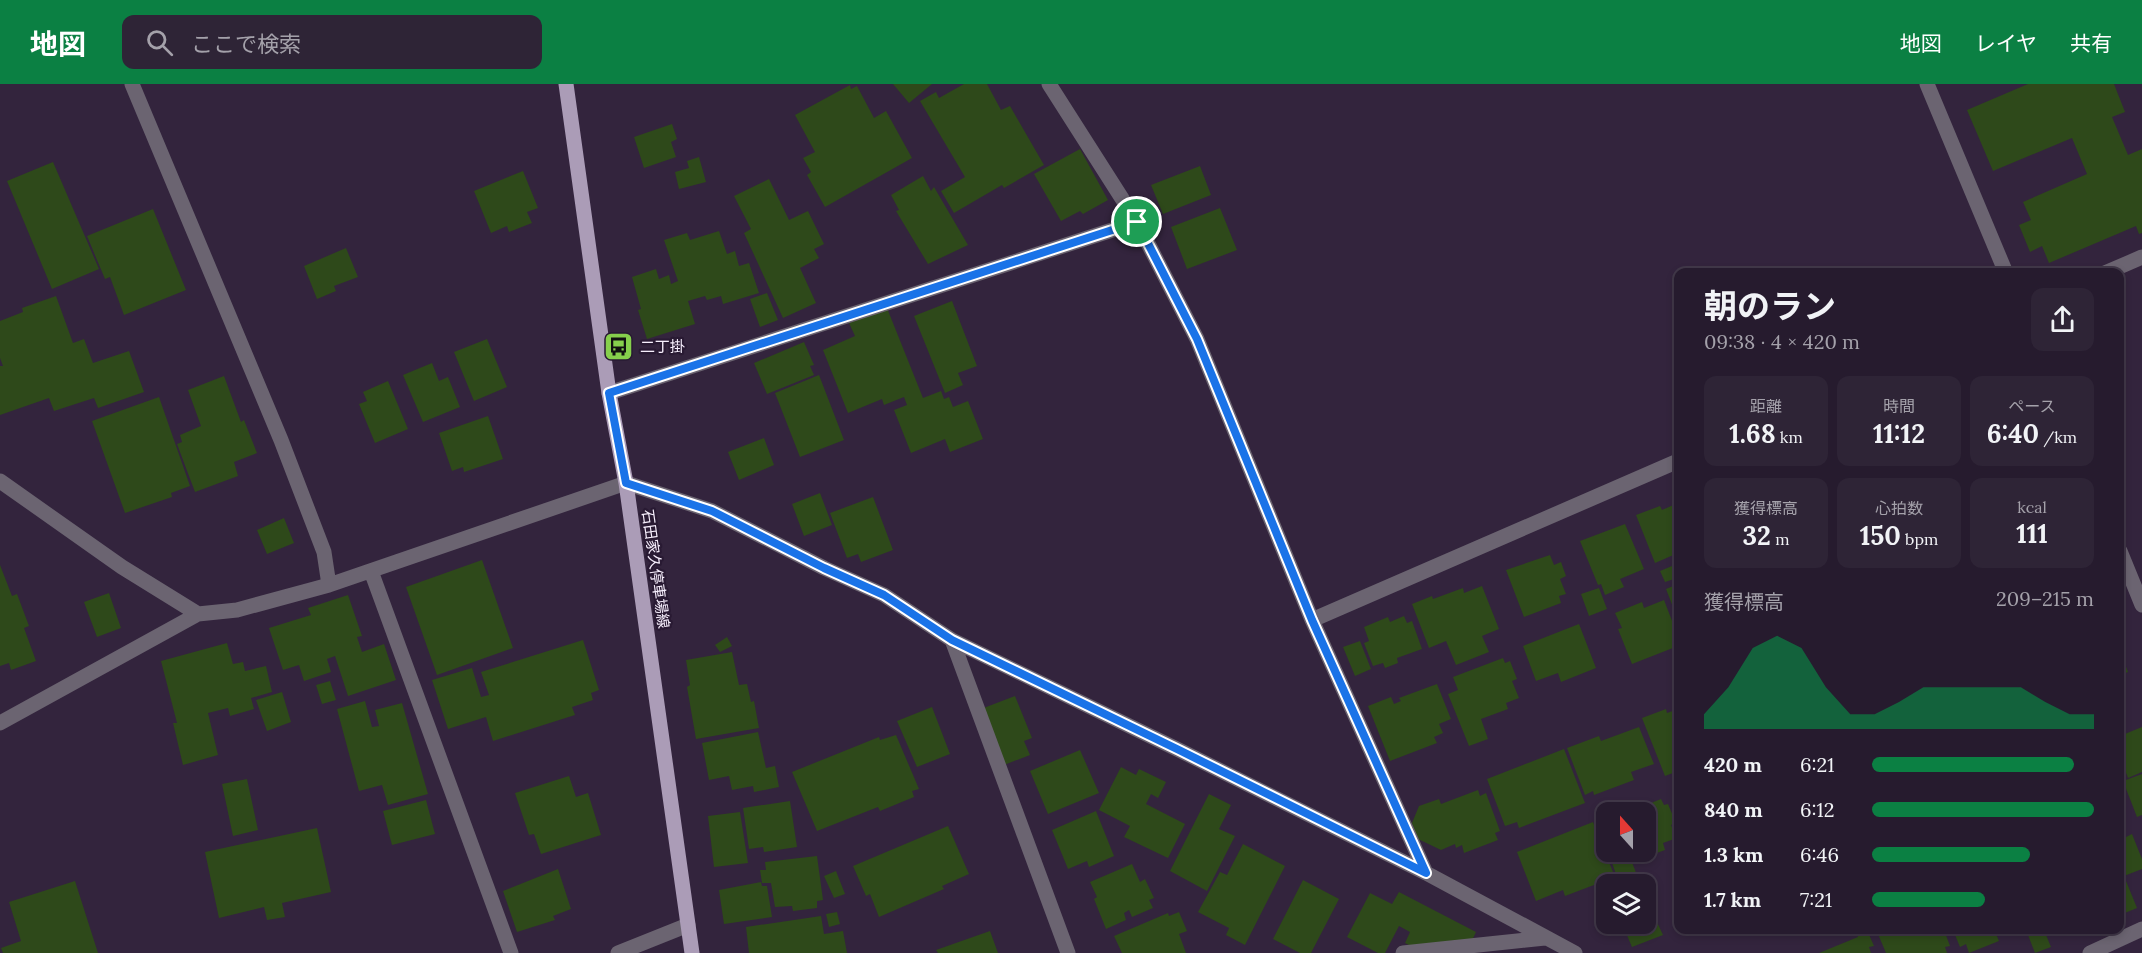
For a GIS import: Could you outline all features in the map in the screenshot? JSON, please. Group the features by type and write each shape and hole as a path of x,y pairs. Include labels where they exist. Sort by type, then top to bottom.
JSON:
{"main road":[{"name":"石田家久停車場線","path":"566,84 609,393 626,483 692,953"}],"street":[{"path":"132,84 281,440 324,552 329,585"},
{"path":"1049,84 1137,222 1197,339 1312,620 1426,873"},
{"path":"1927,84 2004,268"},
{"path":"609,393 1137,222"},
{"path":"2117,268 2142,257"},
{"path":"1312,620 1674,463"},
{"path":"0,481 122,567 198,614"},
{"path":"0,723 198,614 237,610 329,585 626,483 712,511 824,568 884,595 952,640 1426,873 1575,953"},
{"path":"2124,560 2142,605"},
{"path":"371,571 511,953"},
{"path":"952,640 1068,953"},
{"path":"618,953 688,926"},
{"path":"2090,953 2142,928"},
{"path":"1403,953 1545,938"}],"building":[{"path":"893,84 932,84 909,103"},
{"path":"964,84 987,84 1001,110 1010,106 1044,165 1004,188 1002,185 954,213 941,191 965,177 920,101 936,92 939,98"},
{"path":"2028,84 2114,84 2125,112 2112,117 2128,155 2142,149 2142,233 2139,234 2136,226 2049,263 2042,246 2030,252 2019,225 2031,220 2023,202 2087,174 2072,138 1993,171 1967,110"},
{"path":"850,85 851,89 857,86 874,118 886,111 912,158 825,207 807,175 811,172 803,158 815,152 795,115"},
{"path":"672,124 677,139 671,142 676,157 644,168 634,137"},
{"path":"1080,149 1108,200 1083,214 1080,211 1061,221 1034,174"},
{"path":"699,157 706,182 679,189 675,172 689,168 687,161"},
{"path":"53,162 99,269 52,289 7,181"},
{"path":"1200,166 1211,195 1163,214 1151,185"},
{"path":"523,171 538,208 527,212 532,223 509,232 507,226 491,233 474,191"},
{"path":"923,176 931,191 934,187 968,245 928,264 896,211 899,210 891,195"},
{"path":"769,179 789,220 808,211 824,244 814,249 819,258 800,268 816,303 783,318 744,233 751,229 734,196"},
{"path":"1220,208 1237,250 1187,269 1171,227"},
{"path":"153,209 186,290 124,315 110,277 105,279 87,236"},
{"path":"719,231 727,254 735,251 739,266 749,263 759,293 723,304 721,296 707,300 705,296 688,301 695,324 647,339 638,310 641,309 632,277 656,269 659,279 669,275 671,284 678,281 664,240 687,233 690,240"},
{"path":"346,248 358,277 334,286 336,291 317,299 304,266"},
{"path":"767,293 778,320 760,327 750,299"},
{"path":"56,296 73,343 84,339 93,363 129,351 144,392 98,408 94,398 54,411 49,398 0,415 0,366 3,366 0,358 0,321 23,312 22,308"},
{"path":"952,301 977,366 958,373 963,385 945,393 914,316"},
{"path":"887,308 923,398 941,391 944,399 949,397 953,407 968,401 983,439 950,452 945,439 911,453 894,410 907,405 904,397 884,405 882,399 848,413 823,350 855,336 849,323"},
{"path":"487,339 507,387 474,401 454,352"},
{"path":"804,342 814,365 810,366 814,375 767,394 754,363"},
{"path":"432,363 439,381 448,377 460,407 423,422 403,375"},
{"path":"819,375 844,440 800,457 775,393"},
{"path":"224,376 241,422 244,420 257,453 234,462 238,476 195,492 177,444 182,442 180,435 201,426 188,390"},
{"path":"388,381 408,429 375,443 359,404 367,401 363,392"},
{"path":"159,397 190,486 171,493 172,497 125,513 92,421"},
{"path":"488,416 503,459 464,472 463,467 452,471 439,433"},
{"path":"764,438 774,465 739,480 728,452"},
{"path":"820,493 832,525 804,536 792,504"},
{"path":"873,497 893,550 861,562 858,554 847,558 830,513"},
{"path":"1674,505 1674,555 1655,563 1636,515 1660,506 1662,510"},
{"path":"284,518 294,543 267,554 257,530"},
{"path":"1625,524 1644,569 1620,579 1624,587 1605,595 1601,584 1598,585 1580,541"},
{"path":"1550,555 1554,565 1561,562 1566,576 1560,579 1566,594 1559,596 1561,603 1524,617 1506,570"},
{"path":"482,560 513,648 437,675 406,587"},
{"path":"0,565 12,596 17,594 29,626 24,628 36,661 11,670 9,663 0,666"},
{"path":"1672,566 1674,579 1665,582 1660,571"},
{"path":"1482,586 1499,629 1482,636 1489,652 1456,665 1446,641 1429,648 1412,604 1463,588 1464,593"},
{"path":"1674,586 1674,610 1666,589"},
{"path":"1599,588 1607,609 1589,616 1581,594"},
{"path":"109,593 121,628 97,637 84,602"},
{"path":"348,595 362,636 357,637 362,652 384,644 396,680 348,696 335,656 327,659 331,672 304,681 299,665 283,670 269,628 311,615 308,608"},
{"path":"1664,600 1674,626 1674,648 1632,664 1618,629 1622,628 1615,613 1642,602 1644,608"},
{"path":"1404,616 1407,623 1412,621 1422,649 1397,658 1398,663 1385,668 1383,663 1373,666 1364,643 1369,641 1364,627 1388,617 1390,622"},
{"path":"1579,624 1596,668 1561,682 1558,673 1536,681 1523,646"},
{"path":"727,637 732,646 720,652 715,645"},
{"path":"583,640 599,690 591,693 593,700 572,707 575,715 493,741 486,717 448,729 432,680 472,668 481,697 489,695 481,672"},
{"path":"1360,641 1371,669 1355,676 1343,647"},
{"path":"227,643 233,664 243,662 245,671 266,666 272,692 251,698 254,709 230,716 228,708 208,713 218,755 183,765 173,723 177,723 161,661"},
{"path":"732,652 739,685 747,684 751,702 754,701 759,728 696,739 687,687 690,685 686,660"},
{"path":"1503,658 1505,663 1510,661 1517,679 1512,681 1519,698 1506,703 1508,709 1481,719 1488,739 1469,746 1448,694 1458,690 1453,677"},
{"path":"2124,662 2128,672 2124,674"},
{"path":"330,681 336,700 322,704 316,685"},
{"path":"1437,684 1451,719 1439,724 1443,733 1434,737 1437,743 1390,761 1368,706 1391,697 1394,704 1401,701 1399,698"},
{"path":"282,692 291,722 267,731 256,700"},
{"path":"1015,696 1032,738 1024,741 1030,755 1004,765 981,709"},
{"path":"365,701 372,727 379,726 375,710 402,703 428,794 388,805 382,785 359,791 337,709"},
{"path":"932,707 950,754 917,767 897,721"},
{"path":"1666,709 1667,713 1674,710 1674,773 1665,776 1642,718"},
{"path":"1639,727 1654,764 1631,772 1634,780 1594,795 1593,791 1585,795 1567,748 1599,736 1601,741"},
{"path":"2142,727 2142,772 2128,778 2124,768 2124,734"},
{"path":"758,732 766,768 775,766 779,787 754,792 753,786 732,790 729,776 709,780 702,743"},
{"path":"896,735 919,789 912,791 914,797 880,811 878,807 817,831 792,772 879,737 880,740"},
{"path":"1564,749 1585,803 1519,828 1517,822 1505,826 1487,779"},
{"path":"1080,750 1099,793 1048,814 1030,771"},
{"path":"1121,767 1136,775 1139,769 1166,782 1158,798 1151,794 1146,804 1185,824 1168,858 1124,837 1130,826 1099,810"},
{"path":"2142,774 2142,815 2137,817 2124,781"},
{"path":"569,776 576,797 588,793 601,835 541,854 534,834 529,835 515,793"},
{"path":"247,779 258,830 233,836 222,784"},
{"path":"1478,790 1480,796 1486,793 1500,831 1495,833 1498,840 1464,853 1462,845 1456,848 1455,844 1441,850 1418,839 1412,823 1419,806 1439,799 1441,804"},
{"path":"1209,794 1231,805 1219,829 1235,836 1207,891 1170,871"},
{"path":"1661,799 1664,805 1668,804 1674,818 1674,824 1671,825 1674,839 1663,843 1665,850 1656,853 1656,802 1654,802"},
{"path":"426,800 435,834 392,845 383,811"},
{"path":"790,801 797,847 764,852 763,847 749,849 743,808"},
{"path":"1096,811 1114,856 1089,867 1087,861 1068,869 1052,830"},
{"path":"740,812 748,863 714,867 708,816"},
{"path":"1593,822 1596,830 1596,862 1609,862 1614,874 1596,874 1596,884 1565,896 1563,890 1536,901 1517,852"},
{"path":"948,826 969,874 942,886 944,889 879,917 870,894 866,896 853,866"},
{"path":"317,828 331,892 282,903 285,917 267,920 264,907 219,918 205,852"},
{"path":"2132,834 2142,859 2142,869 2124,876 2124,838"},
{"path":"1243,844 1285,866 1245,945 1226,935 1229,928 1198,912 1220,872 1227,875"},
{"path":"817,856 823,900 817,901 817,908 793,911 792,906 775,907 771,883 762,883 760,870 766,870 765,862"},
{"path":"1612,862 1632,862 1637,874 1616,874"},
{"path":"1132,864 1140,882 1145,879 1154,898 1149,900 1153,908 1132,917 1129,910 1124,913 1126,920 1106,929 1090,882"},
{"path":"558,869 571,909 553,916 555,920 517,932 503,891"},
{"path":"836,871 845,894 834,898 824,876"},
{"path":"2124,876 2137,908 2124,913"},
{"path":"1303,880 1339,899 1311,953 1300,953 1273,939"},
{"path":"75,881 98,953 3,953 1,948 21,941 9,902"},
{"path":"761,882 762,886 767,886 772,917 724,924 719,890"},
{"path":"1399,892 1476,932 1466,953 1425,953 1405,943 1410,932 1399,926 1385,953 1378,953 1347,937 1370,893 1392,904"},
{"path":"837,912 840,924 829,927 826,914"},
{"path":"1179,912 1187,931 1179,934 1186,953 1122,953 1114,936 1168,913 1169,916"},
{"path":"821,916 824,934 843,931 847,953 749,953 746,927"},
{"path":"1656,920 1663,935 1632,947 1626,934 1656,934"},
{"path":"990,931 998,953 938,953 936,950"},
{"path":"1857,934 1869,934 1874,946 1869,947 1871,953 1819,953 1858,937"},
{"path":"1878,934 1946,934 1950,946 1945,947 1947,953 1886,953"},
{"path":"1955,934 1996,934 1999,941 1969,953 1966,944 1960,947"},
{"path":"2028,934 2046,934 2051,947 2035,953"}],"place":[{"name":"二丁掛","path":"619,346"}],"route":[{"path":"1137,222 1197,339 1312,620 1426,873 952,640 884,595 824,568 712,511 626,483 609,393 1137,222"}]}
